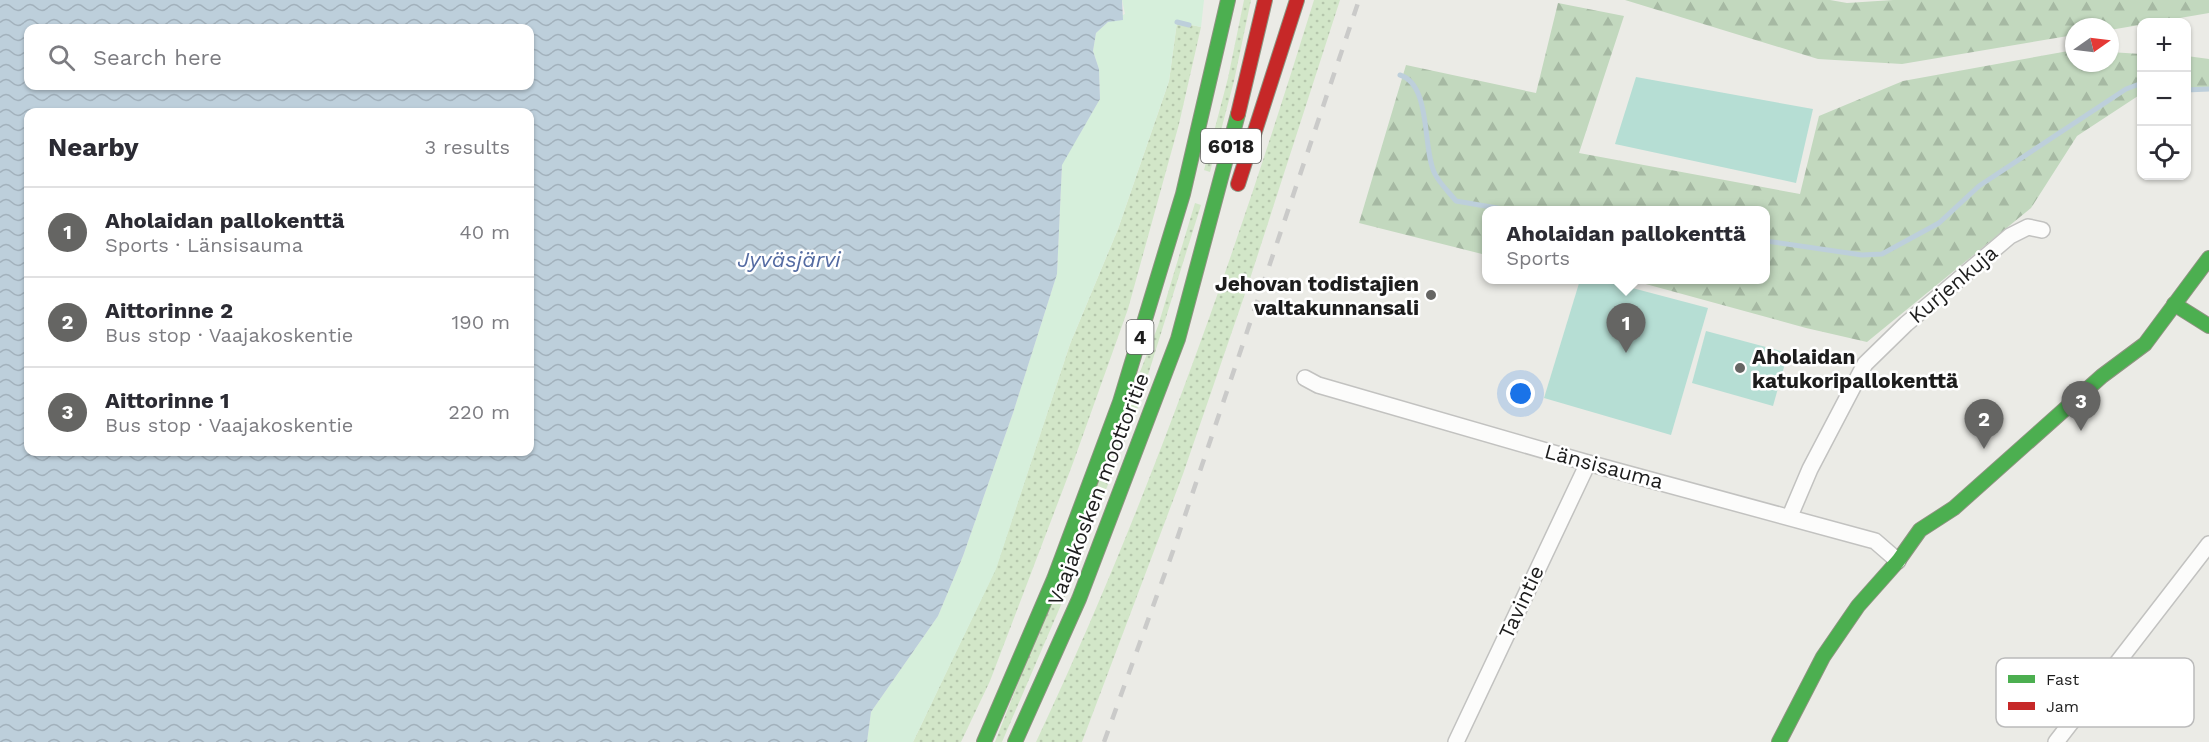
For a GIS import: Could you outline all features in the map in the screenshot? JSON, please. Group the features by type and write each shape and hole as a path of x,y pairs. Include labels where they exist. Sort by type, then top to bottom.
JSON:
{"main road":[{"name":"Vaajakosken moottoritie","path":"984,742 1054,579 1120,402 1184,194 1228,0"},
{"name":"Vaajakosken moottoritie","path":"1015,742 1079,599 1161,386 1193,291 1247,81 1265,0"},
{"name":"4","path":"1193,291 1228,208 1271,87 1297,0"},
{"path":"1779,742 1823,657 1858,606 1898,561 1931,541 1954,508 2102,376 2145,344 2209,258"},
{"path":"2174,304 2209,326"},
{"path":"2142,327 2174,304"},
{"path":"2102,376 2127,341"}],"street":[{"name":"Kurjenkuja","path":"1791,516 1810,469 1865,364 1906,324 2010,236 2028,227 2042,230"},
{"name":"Länsisauma","path":"1305,378 1318,385 1588,463 1791,516 1875,541 1898,561"},
{"name":"Tavintie","path":"1456,742 1588,463"},
{"path":"2121,658 2209,544"},
{"path":"2056,742 2068,727"}],"green space":[{"path":"1122,0 1204,0 1201,27 1177,22 1169,81 1118,229 1070,344 996,569 913,742 867,742 871,712 938,616 963,556 1013,413 1057,274 1062,164 1100,99 1099,69 1093,51 1096,33 1108,22 1125,14"},
{"path":"1244,0 1251,0 1234,81 1210,172 1204,170 1228,78"},
{"path":"1314,0 1340,0 1248,285 1183,474 1082,742 1036,742 1116,560 1188,376 1254,189"},
{"path":"1625,0 1830,0 1847,3 1893,0 2209,0 2209,13 2180,18 2137,18 2137,25 2119,28 2119,18 2065,18 2065,37 1902,64 1818,59"},
{"path":"1558,3 1624,16 1579,153 1800,194 1819,116 1903,81 2065,52 2065,72 2119,72 2119,53 2137,54 2137,97 2077,136 2031,208 1867,342 1806,328 1646,284 1770,284 1770,206 1482,206 1482,254 1359,223 1406,65 1536,93"},
{"path":"1177,22 1201,27 1179,124 1128,309 1073,463 990,681 961,742 913,742 996,568 1070,344 1118,229 1169,81"},
{"path":"2191,57 2209,59 2209,90 2191,90"},
{"path":"1195,203 1201,205 1138,407 1064,598 1002,742 995,742 1158,326"}],"shaded area":[{"path":"1636,77 1813,109 1796,183 1615,144"},
{"path":"1579,284 1617,284 1708,308 1671,435 1544,398"},
{"name":"Aholaidan katukoripallokenttä","path":"1706,331 1788,353 1773,406 1692,383"}],"water":[{"name":"Jyväsjärvi","path":"0,0 1122,0 1123,20 1108,22 1096,33 1093,51 1099,69 1100,99 1062,165 1057,274 1013,413 963,556 938,616 871,712 867,742 0,742"}],"waterway":[{"path":"1177,22 1189,25"},
{"path":"1400,75 1410,81 1422,104 1431,163 1442,185 1456,201 1485,206"},
{"path":"1770,242 1862,255 1882,254 1939,223 1979,186 2126,89 2137,85"},
{"path":"2191,90 2209,89"}],"railway":[{"path":"1104,742 1173,551 1359,0"}],"traffic: fast":[{"path":"984,742 1054,579 1120,402 1183,194 1228,0"},
{"path":"1015,742 1079,599 1178,339 1238,114"},
{"path":"1779,742 1823,657 1858,606 1898,561 1920,530 1954,508 2102,376 2145,344 2209,258"},
{"path":"2174,304 2209,326"}],"traffic: jam":[{"path":"1238,114 1265,0"},
{"path":"1238,184 1297,0"}],"place":[{"name":"Jehovan todistajien valtakunnansali","path":"1431,295"},
{"name":"Aholaidan pallokenttä","path":"1626,353"},
{"name":"Aholaidan katukoripallokenttä","path":"1740,368"},
{"name":"Aittorinne 1","path":"2081,431"},
{"name":"Aittorinne 2","path":"1984,449"}]}
